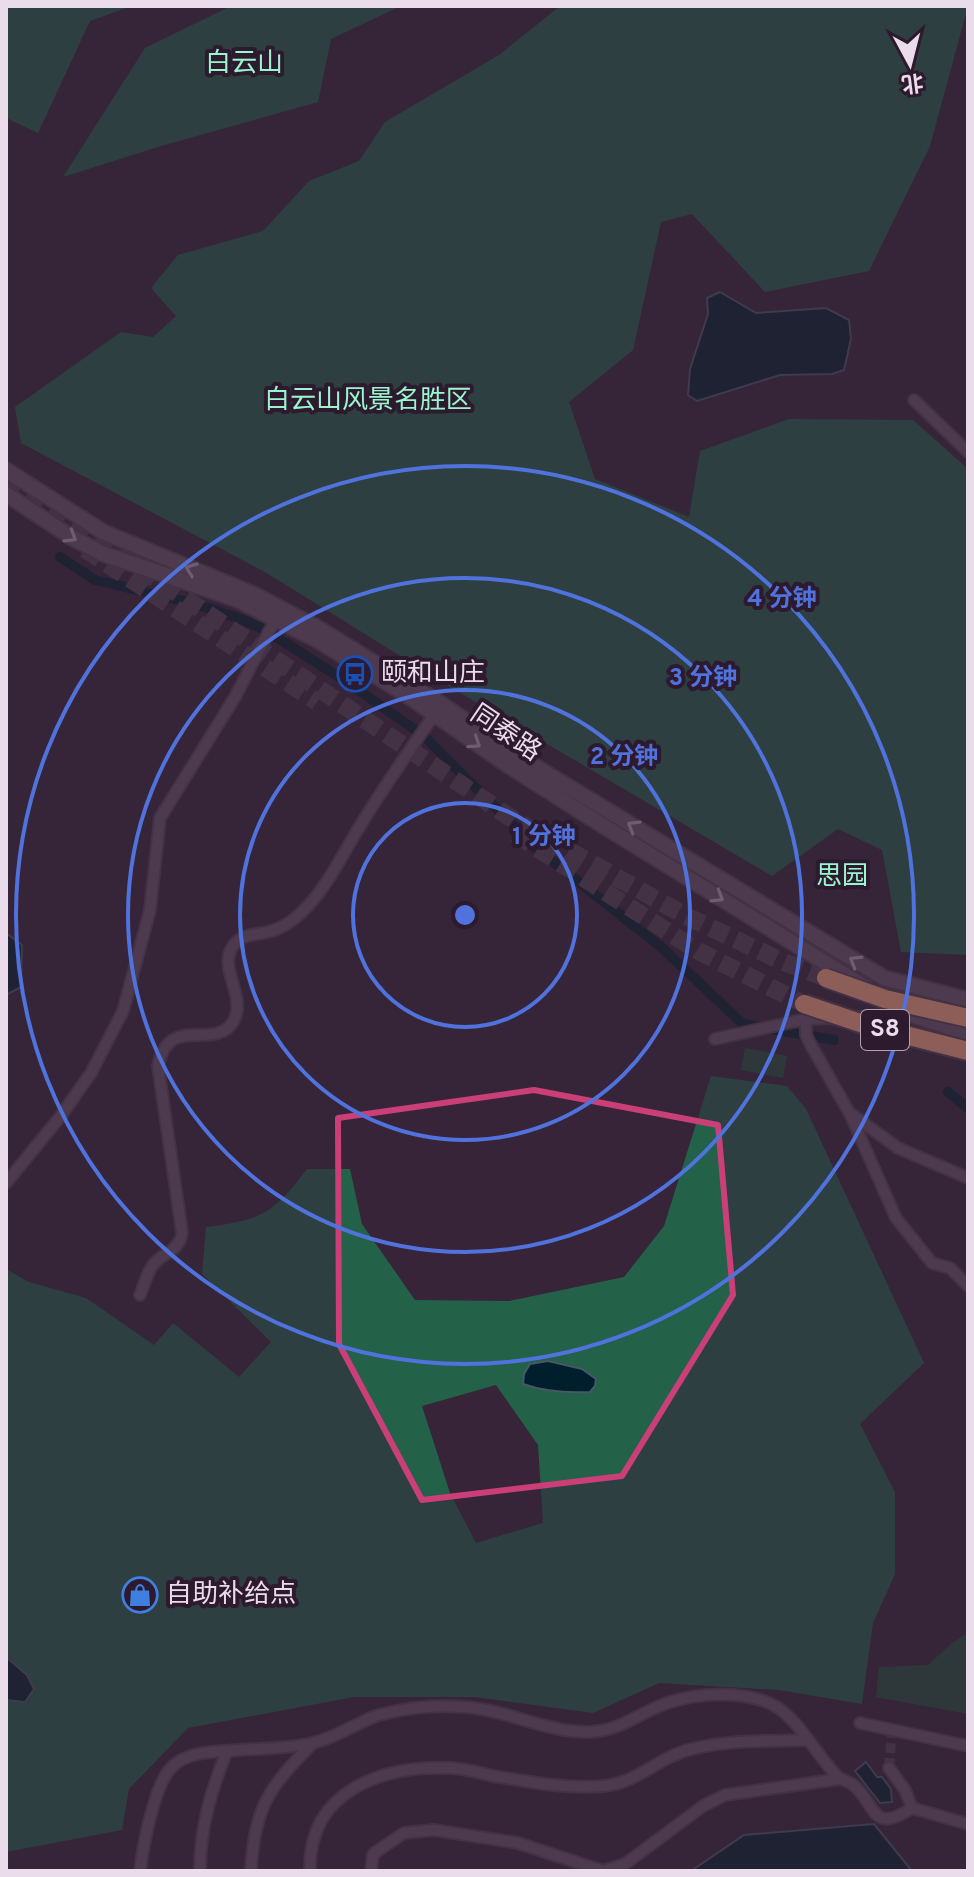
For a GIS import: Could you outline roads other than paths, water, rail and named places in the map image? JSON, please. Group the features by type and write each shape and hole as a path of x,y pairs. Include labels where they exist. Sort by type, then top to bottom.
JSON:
{"highway":[{"name":"S8","path":"826,978 875,997 968,1017"},
{"name":"S8","path":"805,1011 968,1051"}],"main road":[{"name":"同泰路","path":"6,470 116,538 253,594 316,627 441,704 516,755 884,978 968,1000"},
{"name":"同泰路","path":"6,494 101,553 236,599 276,618 375,675 549,792 871,991 915,1016 968,1033"},
{"path":"871,991 884,978 916,999 968,1017"},
{"path":"927,987 917,996 915,1016 968,1043"}],"street":[{"path":"914,400 968,452"},
{"path":"6,1183 91,1073 123,1011 150,910 160,818 235,697 276,618"},
{"path":"140,1295 153,1264 175,1249 181,1242 182,1232 158,1066 161,1052 169,1040 222,1032 230,1026 236,1018 237,1000 227,959 234,944 250,935 276,930 302,912 330,876 386,784 434,715"},
{"path":"805,1011 806,1035 850,1114 896,1218 932,1263 950,1268 968,1286"},
{"path":"715,1039 783,1024 805,1011 915,1016"},
{"path":"850,1114 898,1148 968,1178"},
{"path":"140,1871 153,1808 169,1769 181,1760 205,1753 312,1744 377,1716 417,1708 464,1707 587,1732 620,1728 657,1707 686,1697 719,1695 761,1699 781,1709 839,1779 853,1785 881,1817 890,1820 899,1818 912,1808"},
{"path":"860,1723 968,1746"},
{"path":"310,1871 313,1835 325,1811 347,1792 380,1777 417,1770 453,1768 557,1786 606,1786 638,1777 668,1756 693,1748 807,1740"},
{"path":"251,1871 261,1805 279,1776 312,1744"},
{"path":"200,1871 202,1832 209,1800 227,1751"},
{"path":"889,1768 905,1790 912,1808"},
{"path":"371,1871 373,1854 387,1842 404,1833 434,1830 518,1843 603,1871 625,1864 703,1806 725,1795 839,1779"},
{"path":"912,1808 968,1824"}],"water":[{"path":"720,292 756,313 826,308 849,320 851,339 844,370 832,374 780,375 697,401 688,395 690,369 708,314 707,298"},
{"path":"6,933 22,945 21,987 6,995"},
{"path":"548,1361 582,1369 596,1379 595,1386 590,1392 573,1392 523,1384 530,1364"},
{"path":"6,1657 27,1675 34,1689 25,1702 6,1700"},
{"path":"866,1762 891,1789 892,1802 880,1803 855,1771"},
{"path":"874,1824 912,1871 691,1871 744,1835"}],"waterway":[{"path":"60,557 95,580 192,603 265,630 424,736 536,848 661,947 743,1024 834,1040"},
{"path":"948,1092 968,1108"}],"tunnel":[{"path":"6,478 514,820 686,916 779,960 826,978"},
{"path":"85,549 317,702"},
{"path":"515,834 698,951 804,1004"},
{"path":"889,1768 892,1730"}],"place":[{"name":"颐和山庄","path":"355,674"},
{"name":"自助补给点","path":"140,1595"}],"park label":[{"name":"白云山","path":"244,64"},
{"name":"白云山风景名胜区","path":"368,401"},
{"name":"思园","path":"842,877"}]}
